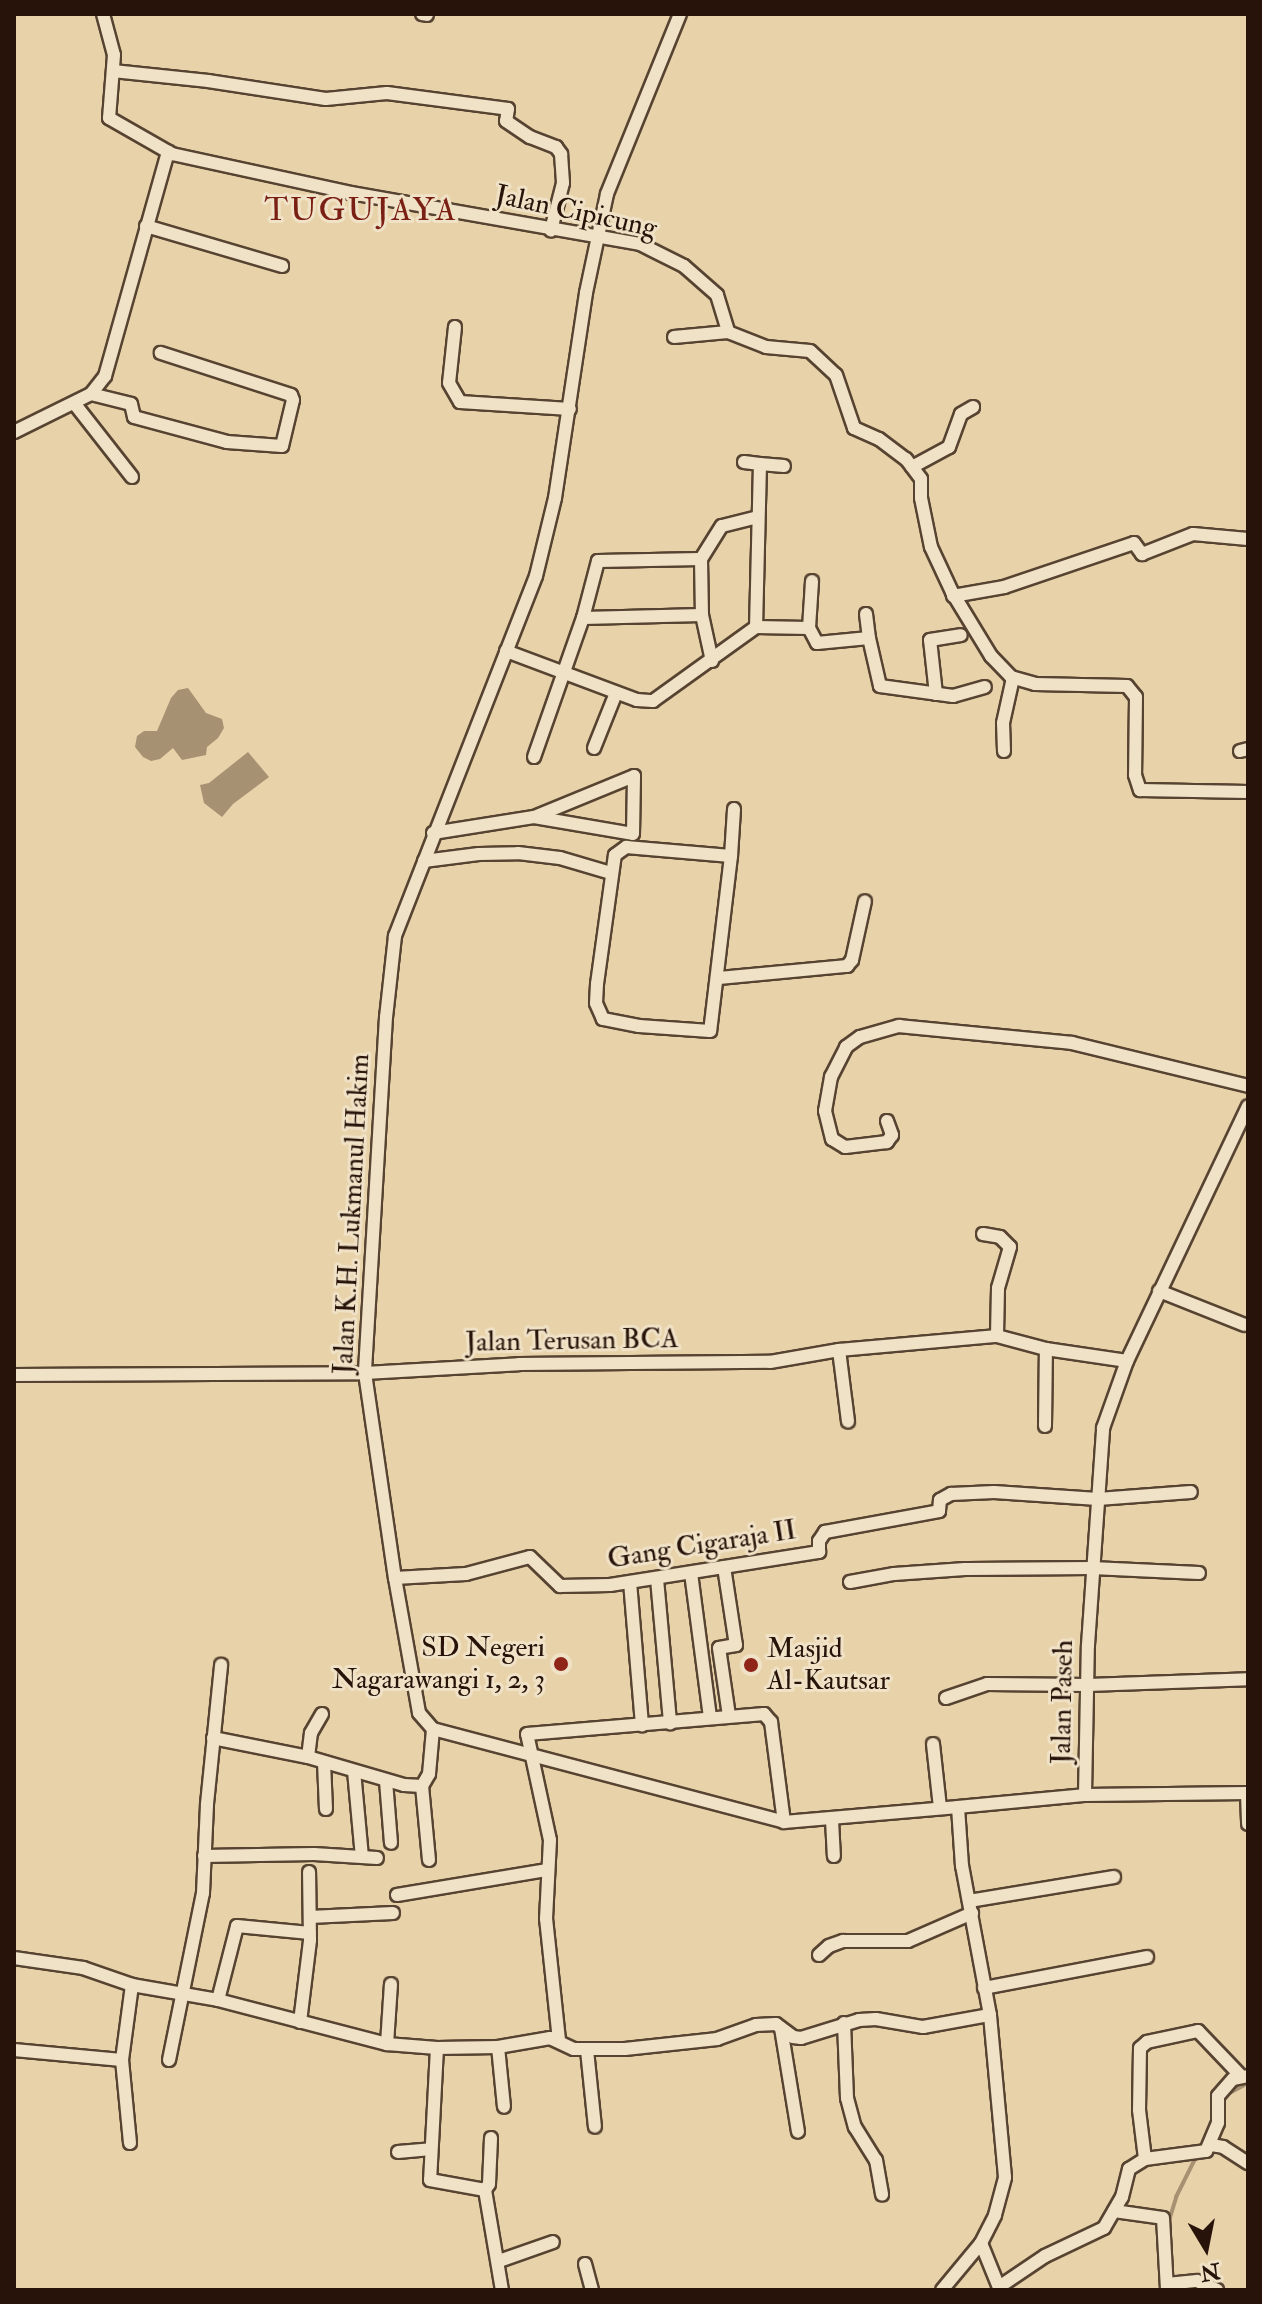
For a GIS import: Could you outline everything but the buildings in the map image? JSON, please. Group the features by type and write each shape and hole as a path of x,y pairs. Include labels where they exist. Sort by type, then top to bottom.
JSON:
{"street":[{"name":"Jalan Cipicung","path":"103,14 113,45 110,120 168,152 351,193 640,244 684,266 717,295 728,332"},
{"path":"598,237 607,194 680,14"},
{"path":"113,71 208,81 326,99 387,93 508,109 506,121 530,137 556,147 561,154 563,183 551,230"},
{"path":"14,432 91,394 105,376 168,152"},
{"path":"146,226 282,266"},
{"name":"Jalan K.H. Lukmanul Hakim","path":"433,1729 419,1713 395,1578 365,1373 392,955 395,936 433,833 454,791 536,576 555,498 586,293 598,237"},
{"path":"455,327 449,383 460,402 570,409"},
{"path":"674,337 728,332 766,347 810,351 836,375 854,428 879,439 912,467 921,479 921,498 931,547 953,596 1009,674 1035,684 1127,686 1136,697 1135,775 1140,790 1248,792"},
{"path":"91,394 131,404 134,417 227,442 282,446 293,400 291,395 161,353"},
{"path":"74,403 132,477"},
{"path":"912,467 949,447 961,414 973,407"},
{"path":"744,462 784,466"},
{"path":"756,627 760,464"},
{"path":"712,661 702,615 701,559 706,546 722,526 758,517"},
{"path":"953,596 1004,587 1134,543 1142,554 1193,534 1248,539"},
{"path":"534,757 583,618 598,561 701,559"},
{"path":"812,581 809,628 817,643 869,638"},
{"path":"866,614 880,686 961,696 985,687"},
{"path":"583,618 702,615"},
{"path":"506,651 616,693 653,701 756,627 809,628"},
{"path":"936,694 930,640 961,635"},
{"path":"1004,751 1003,723 1009,674"},
{"path":"594,748 616,693"},
{"path":"433,833 534,817 634,776 633,834 534,817"},
{"path":"574,799 575,823"},
{"path":"731,856 626,847 615,855 597,984 596,1003 603,1019 707,1033 712,1026 719,978 731,856 734,809"},
{"path":"424,861 518,853 560,858 611,873"},
{"path":"719,978 847,966 854,956 865,901"},
{"path":"887,1121 892,1135 887,1142 845,1147 832,1139 825,1111 831,1077 846,1047 860,1037 899,1026 1072,1043 1247,1087"},
{"name":"Jalan Paseh","path":"958,1807 1085,1795 1092,1568 1103,1428 1127,1361 1248,1106"},
{"path":"983,1234 1000,1237 1010,1247 998,1288 997,1336"},
{"path":"1159,1291 1245,1325"},
{"name":"Jalan Terusan BCA","path":"14,1375 365,1373 519,1364 770,1362 839,1350 997,1336 1046,1349 1127,1361"},
{"path":"1045,1426 1046,1349"},
{"path":"839,1350 848,1421"},
{"name":"Gang Cigaraja II","path":"395,1578 466,1574 522,1557 538,1562 560,1586 657,1579 819,1552 819,1541 825,1532 939,1511 940,1500 951,1494 994,1492 1098,1499"},
{"path":"1098,1499 1191,1492"},
{"path":"724,1567 736,1645 719,1648 729,1716"},
{"path":"850,1582 938,1570 1092,1568 1199,1573"},
{"path":"691,1573 710,1718"},
{"path":"657,1579 670,1723"},
{"path":"630,1582 642,1725"},
{"path":"169,2060 180,1992 203,1893 221,1665"},
{"path":"946,1698 987,1684 1088,1685 1248,1679"},
{"path":"308,1757 311,1733 322,1714"},
{"path":"559,2040 546,1919 546,1870 550,1840 527,1734 729,1716 769,1716 784,1822"},
{"path":"429,1860 422,1786 429,1774 433,1729 784,1822 958,1807 962,1866 990,2015 1005,2177 995,2215 981,2243 942,2290"},
{"path":"213,1738 308,1757 386,1781 422,1786"},
{"path":"933,1744 940,1807"},
{"path":"324,1762 326,1809"},
{"path":"354,1771 362,1857"},
{"path":"386,1781 391,1843"},
{"path":"1085,1795 1248,1793 1248,1824"},
{"path":"832,1820 834,1856"},
{"path":"204,1856 314,1854 377,1858"},
{"path":"397,1895 546,1870"},
{"path":"300,2022 310,1933 309,1872"},
{"path":"819,1955 829,1946 843,1941 908,1941 970,1907 1114,1877"},
{"path":"310,1917 393,1913"},
{"path":"218,2000 237,1926 310,1933"},
{"path":"83,1968 87,1953"},
{"path":"984,1988 1147,1957"},
{"path":"14,1958 83,1968 132,1985 218,2000 387,2044 437,2048 498,2047 550,2038 574,2049 628,2049 717,2039 770,2023 801,2038 844,2023 876,2019 923,2027 990,2015"},
{"path":"387,2044 391,1984"},
{"path":"130,2143 122,2060 132,1985"},
{"path":"844,2023 847,2098 855,2127 876,2160 882,2194"},
{"path":"781,2028 798,2132"},
{"path":"1145,2159 1139,2110 1140,2048 1147,2042 1197,2030 1244,2076 1227,2083 1218,2096 1215,2146"},
{"path":"498,2047 504,2107"},
{"path":"437,2048 432,2182 485,2190"},
{"path":"14,2050 122,2060"},
{"path":"587,2050 595,2127"},
{"path":"491,2138 489,2184 485,2190 502,2290"},
{"path":"981,2243 999,2289 1045,2256 1094,2236 1114,2211 1129,2169 1145,2159 1199,2154 1215,2146"},
{"path":"1215,2146 1248,2163"},
{"path":"398,2152 431,2149"},
{"path":"1114,2211 1163,2218 1170,2285 1204,2282 1217,2290"},
{"path":"499,2261 553,2242"},
{"path":"585,2264 592,2290"}],"shaded area":[{"path":"188,688 206,713 222,719 224,728 218,738 207,747 206,755 182,760 173,748 160,759 151,761 143,757 135,747 137,736 144,731 157,731 171,698 178,690"},
{"path":"248,752 269,777 233,804 222,817 204,803 200,785 209,783"}],"waterway":[{"path":"1226,2095 1248,2083"},
{"path":"1168,2224 1176,2197 1195,2159 1200,2157"}],"place":[{"name":"SD Negeri Nagarawangi 1, 2, 3","path":"561,1664"},
{"name":"Masjid Al-Kautsar","path":"751,1665"}],"district":[{"name":"TUGUJAYA","path":"361,210"}]}
